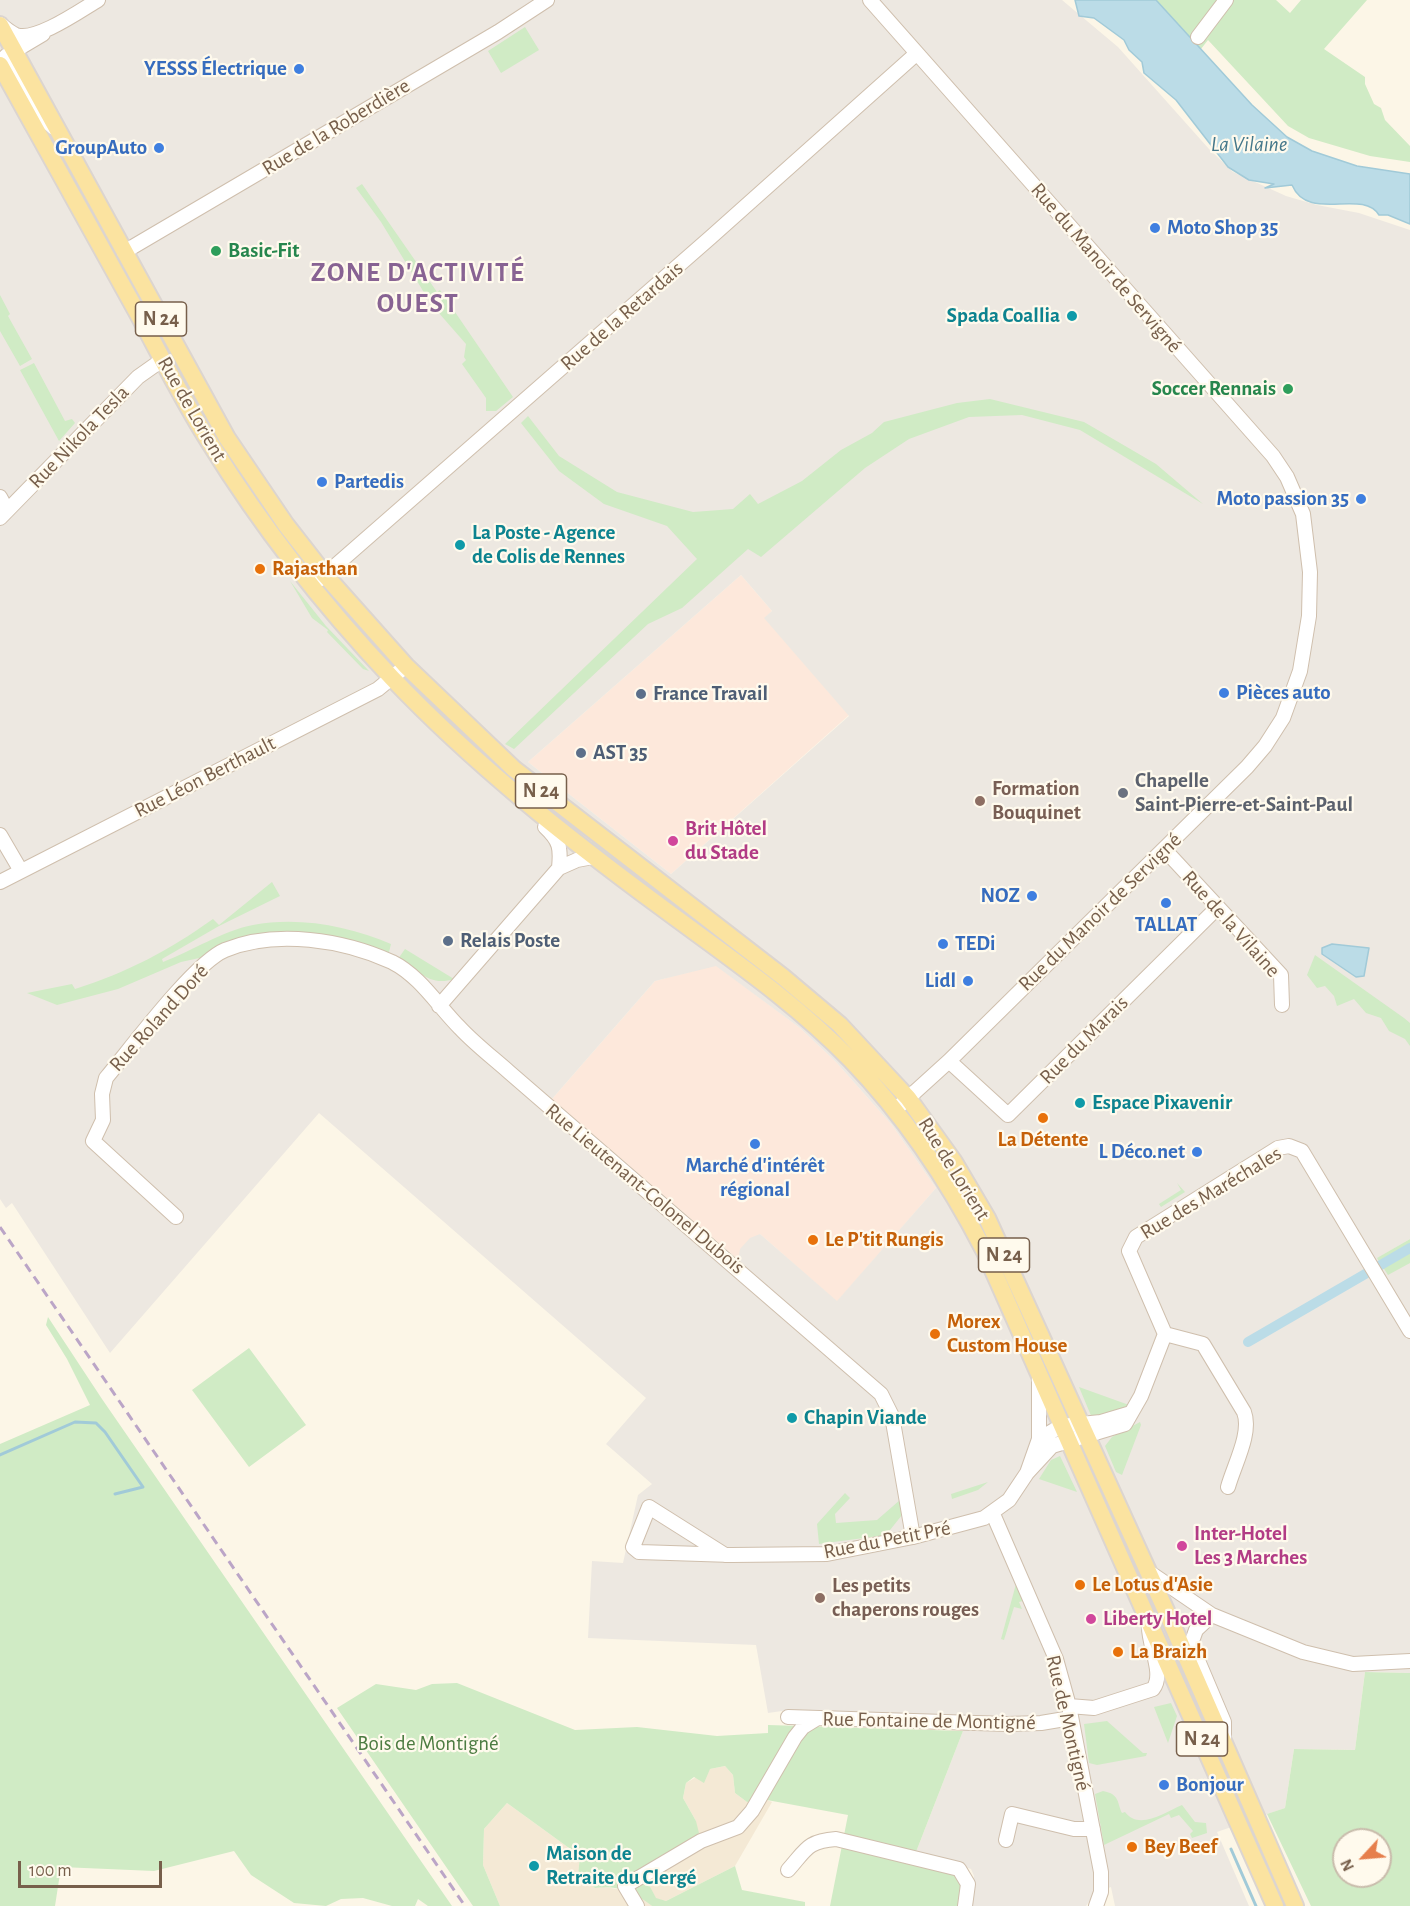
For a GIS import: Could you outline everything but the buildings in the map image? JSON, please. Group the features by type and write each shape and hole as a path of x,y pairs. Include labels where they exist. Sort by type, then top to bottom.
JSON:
{"main road":[{"name":"Rue de Lorient","path":"0,25 3,56 162,360 217,454 270,532 311,586 393,679 502,784 593,857 840,1025 908,1098 954,1162 982,1208 992,1249 1064,1433 1275,1906"},
{"name":"Rue de Lorient","path":"3,56 58,131 227,438 286,525 325,575 406,666 487,745 756,966 895,1110 951,1189 992,1249 1082,1430 1295,1906"}],"street":[{"path":"3,56 39,38 47,30 98,0"},
{"name":"Rue de la Roberdière","path":"124,252 498,32 547,0"},
{"name":"Rue du Manoir de Servigné","path":"870,0 1273,456 1287,477 1303,514 1309,558 1309,615 1300,671 1282,718 1265,746 949,1061 895,1110"},
{"path":"1198,37 1226,0"},
{"path":"0,25 20,35 47,30"},
{"name":"Rue de la Retardais","path":"325,575 916,54"},
{"name":"Rue Nikola Tesla","path":"4,514 138,376 162,360"},
{"path":"0,497 4,514"},
{"path":"311,586 325,575"},
{"name":"Rue Léon Berthault","path":"0,882 378,689 406,666"},
{"name":"Rue de Lorient","path":"502,784 506,795 557,838 561,847 559,868"},
{"path":"0,836 21,871"},
{"path":"577,844 599,837"},
{"name":"Rue de la Vilaine","path":"1164,849 1216,908 1281,975 1282,1005"},
{"path":"439,1006 559,868 577,860 593,857"},
{"name":"Rue du Marais","path":"949,1061 1008,1115 1216,908"},
{"name":"Rue Roland Doré","path":"176,1217 93,1141 104,1120 102,1094 106,1078 198,970 224,950 248,943 308,940 353,948 394,963 422,984 439,1006"},
{"name":"Rue Lieutenant-Colonel Dubois","path":"439,1006 462,1030 556,1114 753,1281 881,1394 892,1416 914,1537"},
{"name":"Rue des Maréchales","path":"1165,1334 1129,1251 1136,1237 1278,1148 1289,1146 1302,1151 1410,1331"},
{"path":"1039,1440 1082,1430 1117,1428 1125,1424 1141,1396 1165,1334 1203,1344 1244,1412 1247,1420 1246,1430 1228,1487"},
{"name":"Rue du Petit Pré","path":"1027,1473 1039,1440 1039,1373"},
{"name":"Rue du Petit Pré","path":"725,1555 649,1507 633,1547 639,1552 725,1555 827,1554 972,1523 993,1514 1016,1492 1027,1473 1064,1433"},
{"name":"Rue de Montigné","path":"993,1514 1052,1649 1070,1712 1102,1883 1096,1906"},
{"path":"1147,1571 1168,1588 1212,1616 1303,1652 1353,1664 1410,1661"},
{"path":"1212,1616 1196,1630 1191,1644 1224,1722 1224,1745"},
{"name":"Rue Fontaine de Montigné","path":"788,1717 1029,1724 1070,1712 1094,1708 1142,1695 1157,1684 1158,1671 1148,1640 1149,1621"},
{"path":"637,1906 625,1886 701,1841 738,1827 752,1811 795,1737 803,1727 816,1719"},
{"path":"1006,1840 1012,1814 1074,1829 1093,1829"},
{"path":"788,1870 818,1840 836,1839 954,1867 967,1880 965,1906"}],"shaded area":[{"path":"0,0 1062,0 1118,47 1209,149 1233,172 1286,196 1359,213 1410,230 1410,1239 1378,1258 1410,1262 1410,1673 1365,1672 1355,1750 1294,1749 1285,1808 1217,1832 1249,1906 1115,1906 1111,1887 1094,1894 1086,1906 970,1906 974,1876 971,1869 916,1852 968,1718 789,1710 768,1713 756,1645 588,1638 592,1561 623,1563 638,1495 652,1484 606,1444 646,1398 319,1113 110,1353 12,1203 6,1208 0,1199","holes":["741,575 772,611 764,618 849,716 671,874 528,762","716,966 800,1028 836,1062 892,1125 936,1188 837,1301 760,1234 750,1238 740,1249 738,1260 552,1099 655,981"]},
{"path":"741,575 772,611 765,618 849,715 671,874 528,762"},
{"name":"Marché d'intérêt régional","path":"716,965 800,1028 836,1062 892,1125 936,1188 837,1302 760,1234 740,1261 552,1099 655,981"},
{"path":"725,1766 733,1775 735,1793 747,1802 767,1800 772,1802 735,1866 666,1901 656,1899 646,1879 696,1821 683,1798 686,1783 710,1769"},
{"path":"507,1803 580,1856 578,1875 595,1888 604,1887 635,1892 652,1906 500,1906 483,1865 484,1829"}],"green space":[{"path":"1156,0 1276,0 1290,13 1301,0 1367,0 1324,49 1365,77 1365,84 1374,104 1381,108 1385,120 1410,146 1410,162 1370,156 1309,138 1288,126 1208,40 1201,49"},
{"path":"525,27 539,50 501,73 488,51"},
{"path":"362,184 437,292 440,290 513,397 496,411 486,411 486,398 462,364 466,360 464,357 466,344 431,304 381,222 356,188"},
{"path":"0,295 10,314 8,316 32,359 20,366 0,331"},
{"path":"34,363 65,421 72,419 75,423 59,441 20,370"},
{"path":"990,399 1084,422 1156,464 1203,504 1080,430 1022,415 969,417 909,439 865,468 761,557 748,549 682,608 648,624 514,749 505,744 697,559 667,526 604,504 559,471 521,423 528,416 559,456 617,492 693,512 733,509 750,494 758,504 802,481 841,450 872,433 884,422 957,403"},
{"path":"290,581 326,626 369,671 363,669 327,632 328,630 312,618"},
{"path":"335,594 391,661 388,664 329,599"},
{"path":"434,701 577,826 574,829 546,807 536,804 428,707"},
{"path":"597,841 750,962 748,963 587,843"},
{"path":"272,882 280,896 219,926 162,959 163,962 219,936 241,928 270,922 324,924 358,932 391,944 388,956 304,935 181,962 118,989 57,1005 27,993 72,984 75,989 130,968 164,951 213,919 219,925"},
{"path":"405,949 454,979 438,981 424,976 398,959"},
{"path":"1315,955 1410,1023 1410,1046 1405,1039 1389,1031 1381,1018 1366,1013 1354,999 1337,1006 1334,996 1325,986 1317,988 1307,975"},
{"path":"1177,1183 1185,1192 1161,1207 1159,1204 1181,1190"},
{"path":"1410,1239 1410,1263 1388,1275 1377,1258"},
{"path":"48,1317 102,1399 452,1906 428,1906 418,1899 415,1906 392,1906 363,1898 341,1899 326,1906 294,1903 251,1875 234,1851 154,1871 61,1867 55,1906 0,1906 0,1444 90,1405 67,1359 46,1325"},
{"path":"249,1348 306,1425 249,1467 192,1390"},
{"path":"1079,1387 1129,1405 1127,1408 1092,1418"},
{"path":"1140,1422 1141,1425 1122,1475 1116,1472 1105,1446 1112,1437"},
{"path":"1060,1456 1077,1492 1039,1479 1051,1460"},
{"path":"988,1482 978,1490 952,1499 951,1494"},
{"path":"845,1493 850,1498 835,1514 836,1523 877,1520 900,1500 902,1515 886,1535 819,1544 817,1524"},
{"path":"1016,1584 1030,1615 1023,1601 1019,1602 1022,1609 1014,1607 1004,1640 1001,1639"},
{"path":"1365,1672 1410,1673 1410,1906 1311,1906 1267,1814 1285,1808 1294,1749 1355,1750"},
{"name":"Bois de Montigné","path":"457,1683 575,1730 637,1727 717,1736 768,1733 768,1725 963,1731 916,1852 961,1875 963,1906 830,1906 848,1815 767,1800 747,1802 735,1793 733,1775 725,1766 710,1769 704,1783 694,1777 686,1783 683,1798 696,1821 699,1833 691,1844 646,1879 656,1898 666,1901 735,1866 742,1890 805,1902 805,1906 652,1906 625,1891 595,1888 578,1875 580,1856 507,1803 484,1829 483,1865 500,1906 473,1906 337,1708 376,1684 416,1690 432,1684"},
{"path":"1171,1703 1177,1716 1168,1743 1154,1707"},
{"path":"1107,1721 1143,1753 1147,1753 1146,1756 1097,1765 1089,1763 1084,1724"},
{"path":"1103,1791 1112,1794 1117,1799 1122,1813 1125,1812 1137,1820 1152,1818 1182,1805 1195,1822 1206,1823 1207,1833 1192,1838 1190,1834 1193,1831 1179,1815 1171,1818 1169,1814 1104,1845 1095,1794"}],"water":[{"name":"La Vilaine","path":"1075,0 1156,0 1252,105 1287,137 1312,151 1357,166 1410,174 1410,224 1388,215 1379,215 1371,208 1360,204 1310,202 1300,196 1292,185 1265,188 1274,184 1249,180 1228,167 1176,100 1144,73 1142,62 1129,50 1124,40 1094,18 1079,16"},
{"path":"1332,944 1369,948 1364,976 1356,977 1322,954 1322,948"}],"waterway":[{"path":"1248,1342 1410,1248"},
{"path":"0,1455 75,1422 96,1423 105,1432 143,1487 115,1494"},
{"path":"1231,1849 1256,1906"}],"railway":[{"path":"0,1227 465,1906"}],"place":[{"name":"YESSS Électrique","path":"299,69"},
{"name":"GroupAuto","path":"159,148"},
{"name":"Moto Shop 35","path":"1155,228"},
{"name":"Basic-Fit","path":"216,251"},
{"name":"Spada Coallia","path":"1072,316"},
{"name":"Soccer Rennais","path":"1288,389"},
{"name":"Partedis","path":"322,482"},
{"name":"Moto passion 35","path":"1361,499"},
{"name":"La Poste - Agence de Colis de Rennes","path":"460,545"},
{"name":"Rajasthan","path":"260,569"},
{"name":"Pièces auto","path":"1224,693"},
{"name":"France Travail","path":"641,694"},
{"name":"AST 35","path":"581,753"},
{"name":"Chapelle Saint-Pierre-et-Saint-Paul","path":"1123,793"},
{"name":"Formation Bouquinet","path":"980,801"},
{"name":"Brit Hôtel du Stade","path":"673,841"},
{"name":"NOZ","path":"1032,896"},
{"name":"TALLAT","path":"1166,903"},
{"name":"Relais Poste","path":"448,941"},
{"name":"TEDi","path":"943,944"},
{"name":"Lidl","path":"968,981"},
{"name":"Espace Pixavenir","path":"1080,1103"},
{"name":"La Détente","path":"1043,1118"},
{"name":"Marché d'intérêt régional","path":"755,1144"},
{"name":"L Déco.net","path":"1197,1152"},
{"name":"Le P'tit Rungis","path":"813,1240"},
{"name":"Morex Custom House","path":"935,1334"},
{"name":"Chapin Viande","path":"792,1418"},
{"name":"Inter-Hotel Les 3 Marches","path":"1182,1546"},
{"name":"Le Lotus d'Asie","path":"1080,1585"},
{"name":"Les petits chaperons rouges","path":"820,1598"},
{"name":"Liberty Hotel","path":"1091,1619"},
{"name":"La Braizh","path":"1118,1652"},
{"name":"Bonjour","path":"1164,1785"},
{"name":"Bey Beef","path":"1132,1847"},
{"name":"Maison de Retraite du Clergé","path":"534,1866"}],"district":[{"name":"ZONE D'ACTIVITÉ OUEST","path":"418,288"}]}
